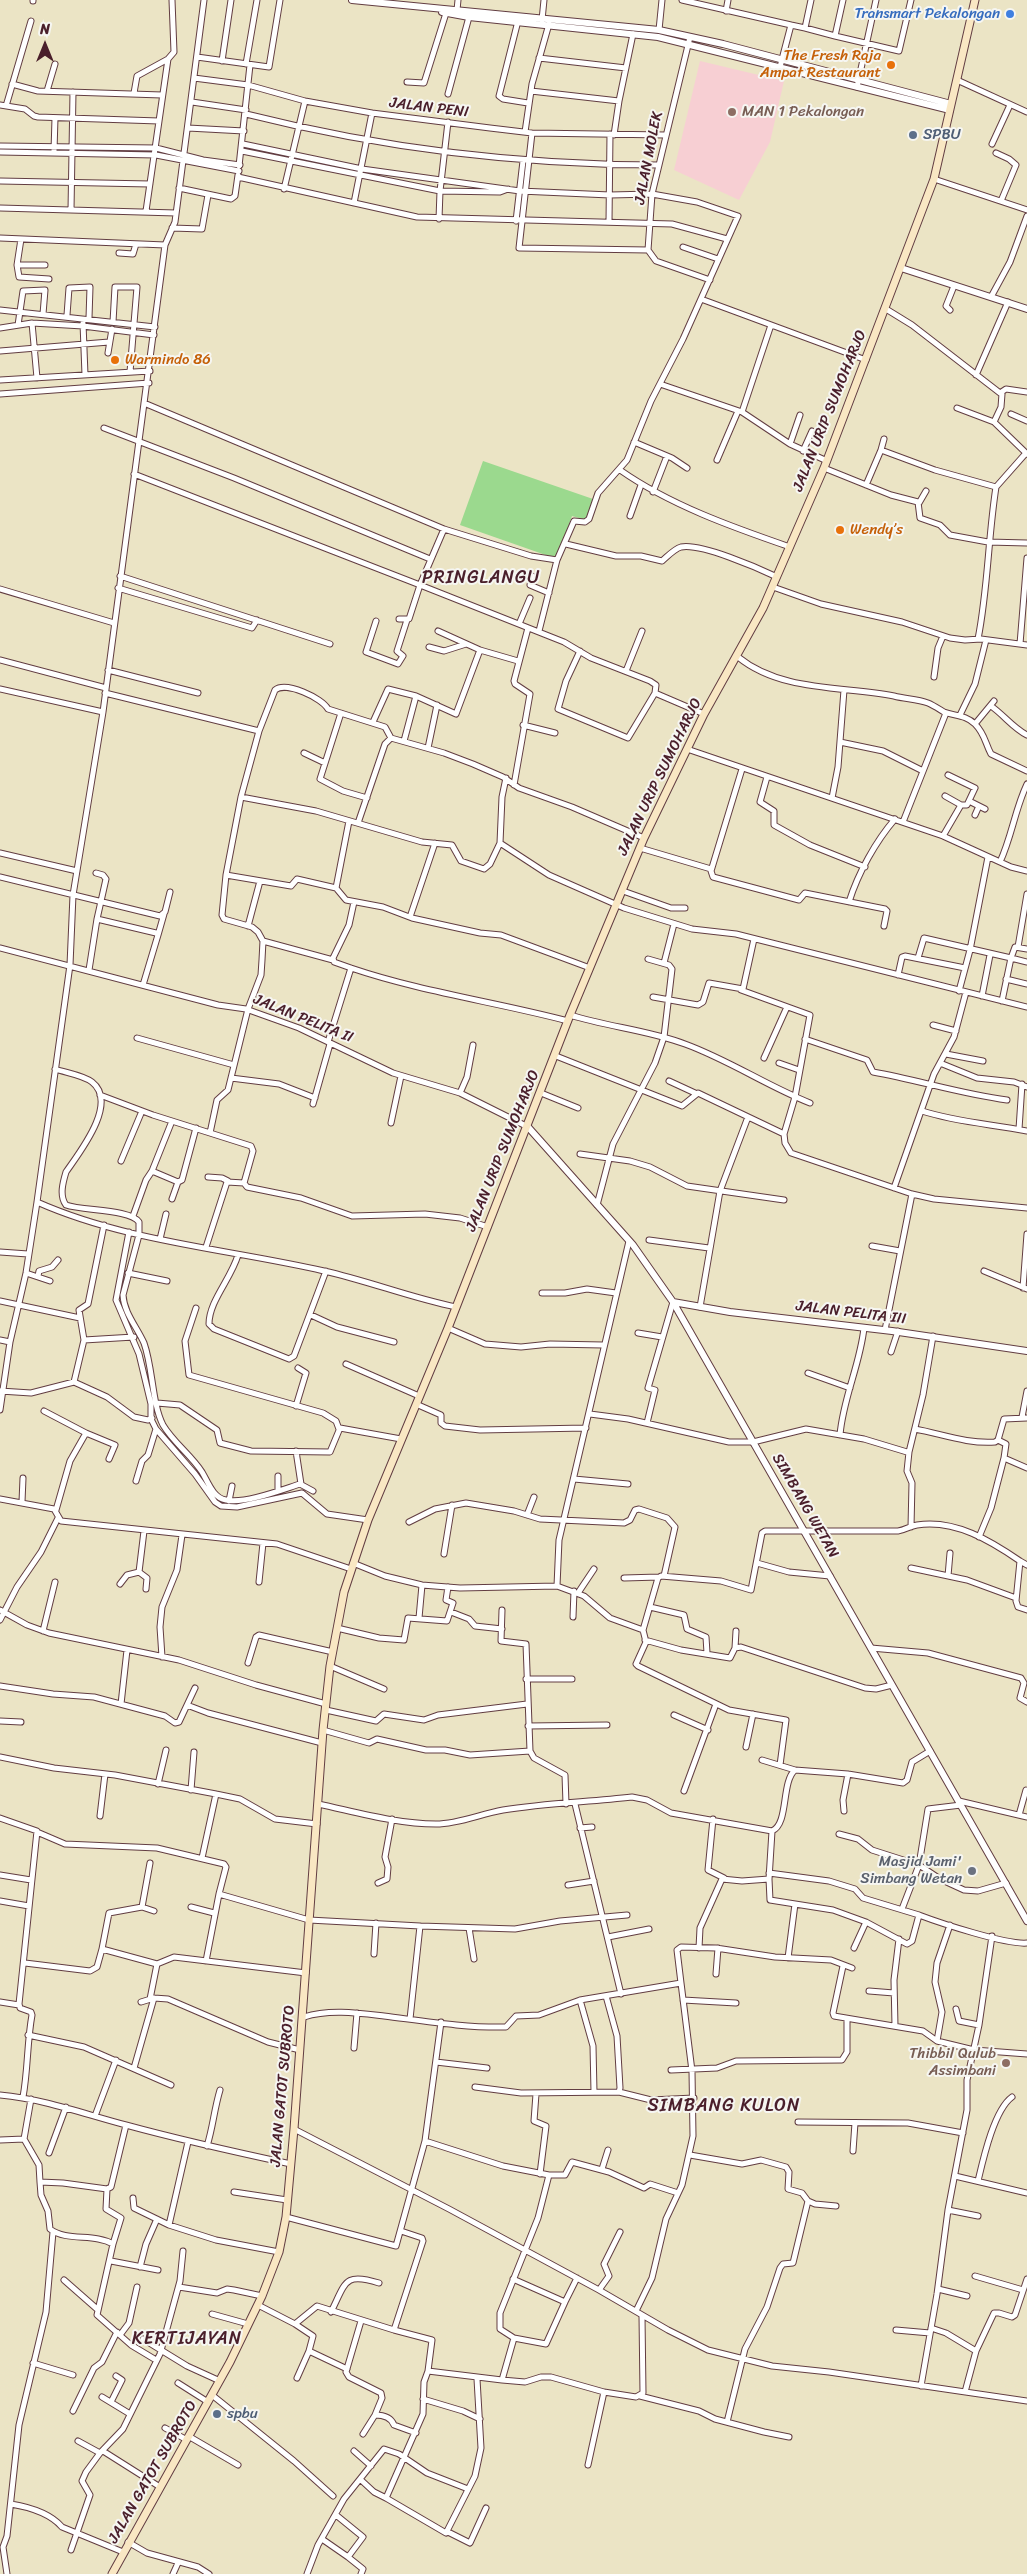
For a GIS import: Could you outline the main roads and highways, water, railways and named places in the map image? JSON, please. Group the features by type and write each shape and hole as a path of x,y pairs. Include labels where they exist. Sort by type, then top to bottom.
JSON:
{"main road":[{"name":"JALAN URIP SUMOHARJO","path":"352,1566 368,1520 448,1328 556,1056 569,1018 644,838 686,749 704,714 738,657 773,587 824,468 934,179 975,0"},
{"name":"JALAN GATOT SUBROTO","path":"112,2574 128,2541 220,2381 258,2305 279,2252 286,2217 304,2017 323,1730 330,1666 352,1566"}],"place":[{"name":"Transmart Pekalongan","path":"1010,14"},
{"name":"The Fresh Raja Ampat Restaurant","path":"891,65"},
{"name":"MAN 1 Pekalongan","path":"732,112"},
{"name":"SPBU","path":"913,135"},
{"name":"Warmindo 86","path":"115,360"},
{"name":"Wendy’s","path":"840,530"},
{"name":"Masjid Jami' Simbang Wetan","path":"972,1871"},
{"name":"Thibbil Qulub Assimbani","path":"1006,2063"},
{"name":"spbu","path":"217,2414"}],"district":[{"name":"PRINGLANGU","path":"481,578"},
{"name":"SIMBANG KULON","path":"724,2106"},
{"name":"KERTIJAYAN","path":"187,2339"}]}
